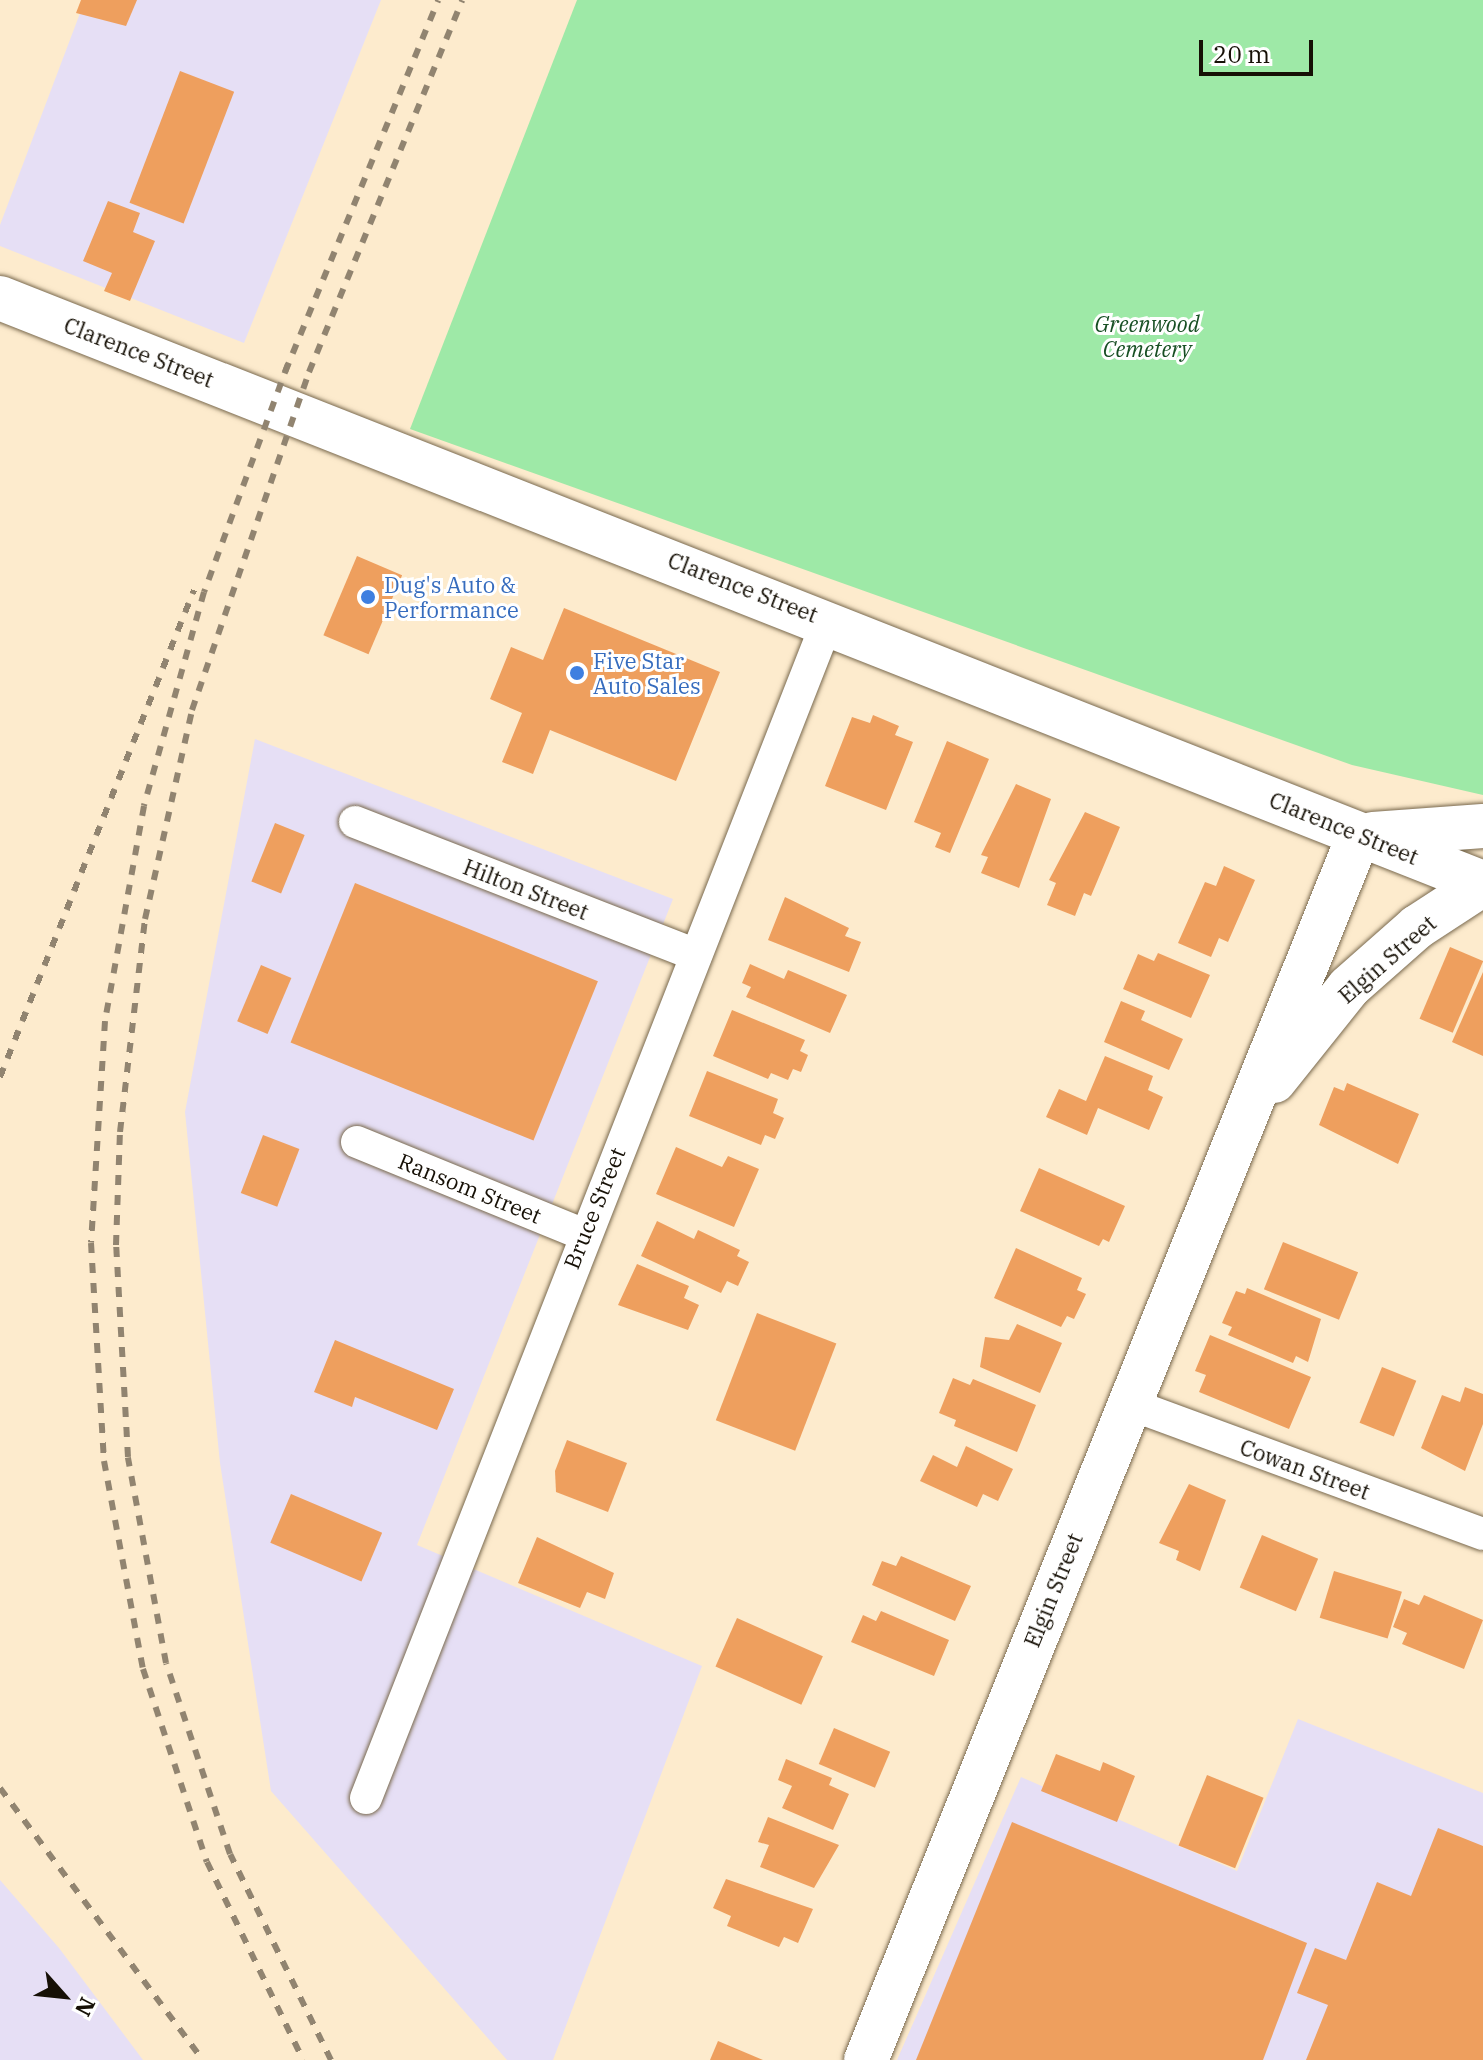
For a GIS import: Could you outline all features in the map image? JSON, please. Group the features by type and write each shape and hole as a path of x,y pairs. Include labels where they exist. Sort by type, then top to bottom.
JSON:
{"main road":[{"name":"Clarence Street","path":"0,298 828,620 1483,884"},
{"path":"1359,835 1483,826"},
{"name":"Elgin Street","path":"866,2060 1127,1403 1359,835"},
{"name":"Elgin Street","path":"1242,1120 1349,987 1417,927 1483,884"}],"street":[{"name":"Bruce Street","path":"366,1798 583,1234 828,620"},
{"name":"Hilton Street","path":"355,822 696,955"},
{"name":"Ransom Street","path":"357,1142 583,1234"},
{"name":"Cowan Street","path":"1127,1403 1483,1534"}],"shaded area":[{"path":"85,0 381,0 244,343 0,246 0,225"},
{"path":"255,739 673,899 417,1545 702,1666 553,2060 507,2060 271,1791 220,1463 185,1112"},
{"path":"1298,1719 1483,1793 1483,2060 897,2060 1021,1777 1237,1871"},
{"path":"0,1880 59,1948 143,2060 0,2060"}],"green space":[{"name":"Greenwood Cemetery","path":"577,0 1483,0 1483,795 1352,765 410,429"}],"building":[{"path":"81,0 137,0 126,26 76,13"},
{"path":"180,71 234,92 184,223 129,203"},
{"path":"108,201 140,213 133,232 155,241 130,301 104,291 112,273 83,261"},
{"path":"357,556 402,575 369,654 323,635"},
{"path":"564,608 720,672 676,781 550,730 533,774 502,762 522,713 490,699 511,647 543,660"},
{"path":"873,715 899,726 895,735 913,742 886,810 825,786 852,717 870,723"},
{"path":"947,741 989,759 950,853 935,847 941,833 914,822"},
{"path":"1016,784 1051,799 1019,888 981,873 988,857 981,855"},
{"path":"1085,812 1120,827 1091,896 1084,893 1075,916 1047,905 1056,883 1049,880"},
{"path":"275,823 305,835 281,893 251,881"},
{"path":"1224,866 1255,880 1228,942 1219,938 1211,957 1178,943 1205,882 1216,886"},
{"path":"355,883 598,981 533,1141 291,1042"},
{"path":"785,897 849,928 845,936 861,942 849,972 768,940"},
{"path":"1450,947 1483,961 1453,1033 1420,1019"},
{"path":"1158,953 1210,975 1191,1018 1123,989 1138,954 1154,961"},
{"path":"750,964 784,979 788,970 847,995 830,1033 746,997 751,987 742,983"},
{"path":"261,965 291,978 268,1034 237,1021"},
{"path":"1483,972 1483,1056 1452,1042"},
{"path":"1121,1001 1145,1011 1141,1020 1183,1039 1169,1070 1104,1042"},
{"path":"732,1010 805,1040 800,1051 808,1055 801,1072 793,1069 788,1080 771,1073 768,1079 713,1056"},
{"path":"1105,1056 1153,1076 1148,1090 1163,1097 1149,1130 1098,1108 1087,1135 1046,1117 1059,1089 1086,1101"},
{"path":"707,1071 778,1099 773,1113 784,1118 775,1139 765,1135 761,1145 689,1116"},
{"path":"1347,1083 1419,1114 1398,1164 1319,1125 1334,1087 1344,1091"},
{"path":"263,1135 299,1149 277,1207 241,1193"},
{"path":"676,1147 722,1167 728,1156 759,1169 734,1227 656,1194"},
{"path":"1039,1168 1125,1206 1109,1242 1103,1239 1099,1246 1020,1211"},
{"path":"657,1221 694,1239 698,1230 740,1250 737,1256 749,1262 738,1286 727,1281 721,1293 641,1256"},
{"path":"1283,1242 1358,1272 1339,1320 1264,1289"},
{"path":"1016,1248 1082,1278 1077,1290 1086,1294 1074,1319 1067,1316 1061,1327 994,1298"},
{"path":"637,1264 689,1286 684,1298 699,1305 688,1330 618,1305"},
{"path":"1247,1288 1321,1319 1308,1362 1296,1356 1293,1363 1228,1335 1232,1327 1222,1323 1236,1291 1245,1294"},
{"path":"757,1313 836,1343 795,1451 716,1420"},
{"path":"1017,1324 1062,1343 1040,1393 980,1367 985,1337 1009,1340"},
{"path":"1210,1335 1311,1377 1289,1429 1199,1392 1206,1375 1195,1371"},
{"path":"335,1340 454,1389 437,1430 355,1397 352,1407 314,1392"},
{"path":"1382,1367 1416,1381 1394,1436 1360,1423"},
{"path":"953,1378 970,1385 973,1379 1036,1405 1017,1452 954,1426 956,1420 939,1413"},
{"path":"1465,1387 1483,1394 1483,1424 1465,1471 1421,1448 1442,1395 1460,1402"},
{"path":"567,1440 627,1463 608,1512 556,1492 555,1471"},
{"path":"966,1446 1013,1469 998,1501 983,1494 977,1507 920,1481 933,1455 957,1467"},
{"path":"1189,1484 1226,1500 1200,1571 1176,1560 1179,1551 1159,1543"},
{"path":"291,1494 382,1533 361,1581 270,1543"},
{"path":"1262,1535 1318,1559 1296,1611 1240,1587"},
{"path":"537,1537 614,1573 605,1599 587,1592 580,1608 518,1583"},
{"path":"901,1556 971,1586 955,1621 872,1585 882,1561 896,1566"},
{"path":"1334,1571 1402,1592 1388,1639 1320,1618"},
{"path":"1424,1595 1483,1620 1464,1669 1402,1644 1407,1633 1393,1627 1404,1599 1419,1605"},
{"path":"881,1611 949,1640 934,1676 851,1642 863,1615 876,1621"},
{"path":"737,1618 823,1656 801,1705 715,1666"},
{"path":"834,1728 890,1752 875,1788 819,1764"},
{"path":"1056,1754 1100,1771 1103,1762 1135,1776 1117,1822 1041,1791"},
{"path":"786,1759 832,1778 829,1785 849,1794 833,1830 782,1808 792,1786 778,1780"},
{"path":"1207,1775 1264,1798 1235,1868 1179,1845"},
{"path":"768,1817 839,1845 814,1888 760,1867 769,1845 758,1842"},
{"path":"1012,1822 1307,1943 1263,2060 916,2060"},
{"path":"1438,1828 1483,1846 1483,2060 1306,2060 1328,2005 1297,1993 1315,1948 1346,1960 1377,1882 1411,1896"},
{"path":"726,1879 813,1909 798,1943 784,1937 779,1947 727,1926 731,1916 713,1908"},
{"path":"718,2041 763,2060 710,2060"}],"railway":[{"path":"285,372 438,0"},
{"path":"331,2060 230,1854 166,1663 128,1457 116,1245 120,1132 145,919 192,710 309,372 462,0"},
{"path":"288,364 204,592 144,806 105,1021 91,1243 104,1461 143,1669 207,1862 303,2060"},
{"path":"0,1077 194,590"},
{"path":"0,1788 203,2060"}],"place":[{"name":"Dug's Auto & Performance","path":"368,597"},
{"name":"Five Star Auto Sales","path":"577,673"}]}
